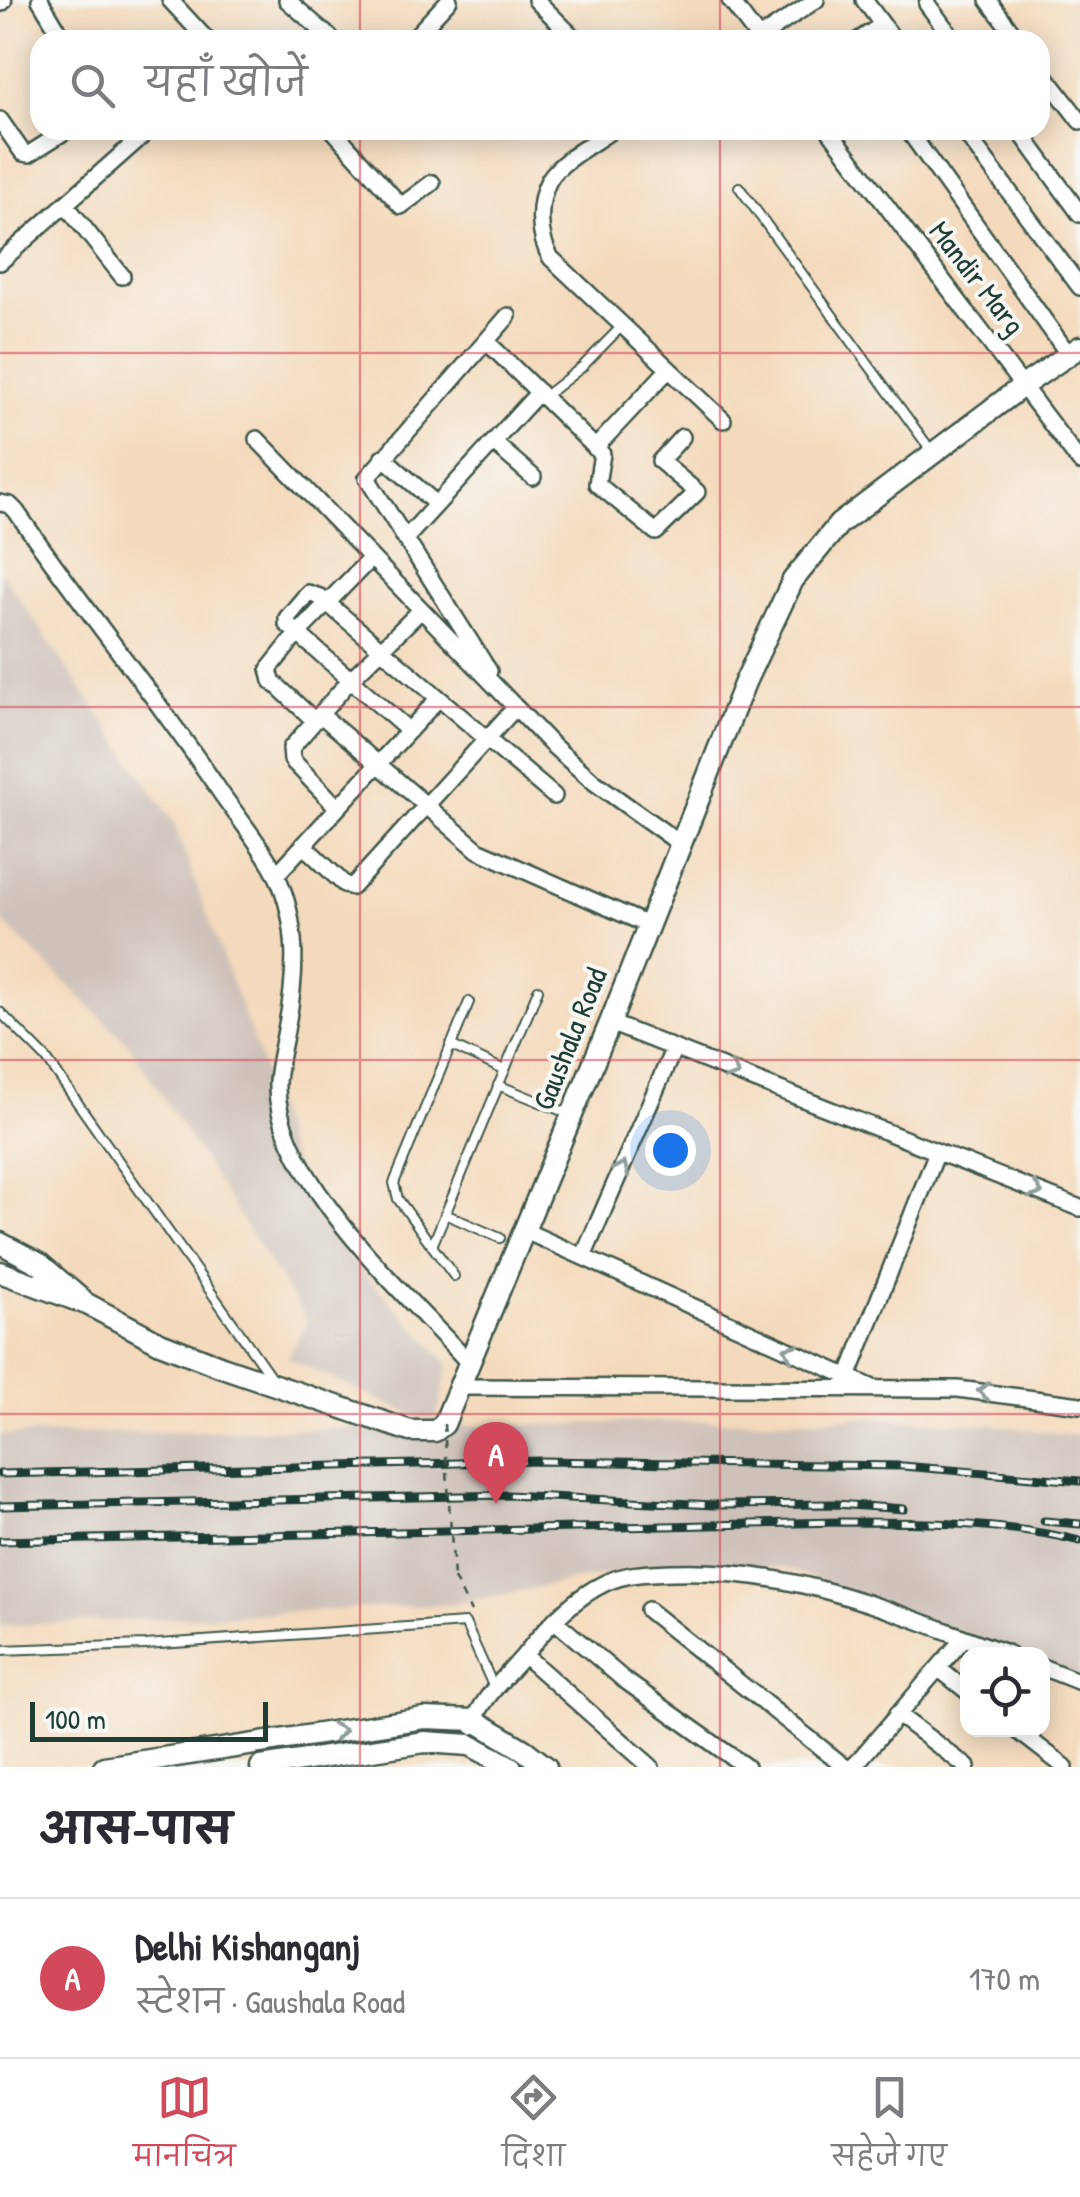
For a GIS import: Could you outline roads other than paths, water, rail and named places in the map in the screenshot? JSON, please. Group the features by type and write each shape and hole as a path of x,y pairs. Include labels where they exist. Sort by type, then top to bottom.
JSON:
{"street":[{"path":"40,0 58,30"},
{"path":"170,0 198,30"},
{"path":"286,0 321,30"},
{"path":"421,30 449,0"},
{"path":"536,0 566,30"},
{"path":"730,0 751,30"},
{"path":"772,30 815,0"},
{"path":"864,0 886,30"},
{"path":"988,0 1010,30"},
{"path":"928,4 947,30"},
{"path":"873,30 882,24"},
{"path":"1050,82 1080,122"},
{"path":"0,120 28,154 51,140"},
{"path":"0,262 138,140"},
{"path":"342,140 401,206 432,183"},
{"path":"600,140 549,181 541,225 550,258 723,420"},
{"name":"Mandir Marg","path":"837,140 1080,462"},
{"path":"916,140 1076,353"},
{"path":"970,140 1080,287"},
{"path":"1026,140 1080,214"},
{"path":"65,204 122,276"},
{"path":"508,316 367,478 510,702"},
{"path":"486,341 602,454 597,484 656,532 697,492 660,461 682,436"},
{"name":"Gaushala Road","path":"278,1387 410,1431 436,1431 444,1424 610,1023 745,682 793,580 839,524 1024,384 1076,353"},
{"path":"595,448 669,369"},
{"path":"406,538 542,394"},
{"path":"257,440 420,611 582,772 682,844"},
{"path":"494,443 533,477"},
{"path":"382,457 436,504"},
{"path":"0,503 16,511 72,593 206,770 276,875 294,938 296,967 277,1080 278,1106 286,1133 298,1162 340,1221 470,1363"},
{"path":"328,604 370,559"},
{"path":"409,731 287,624 286,618 308,594 314,593 328,604 554,796"},
{"path":"337,807 292,760 290,753 352,678 420,611"},
{"path":"297,634 272,662 269,676 318,718 494,860 648,926"},
{"path":"276,875 438,700"},
{"path":"303,844 344,884 352,886 487,740 510,702"},
{"path":"610,1023 1080,1208"},
{"path":"583,1257 674,1048"},
{"path":"848,1377 937,1152"},
{"path":"523,1230 879,1391"},
{"path":"0,1243 40,1264 87,1304"},
{"path":"0,1272 87,1304 160,1342 278,1387"},
{"path":"460,1387 958,1389 1080,1405"},
{"path":"470,1745 474,1720 555,1621 607,1582 642,1573 704,1571 762,1575 828,1590 989,1647"},
{"path":"648,1610 845,1767"},
{"path":"555,1621 623,1678 746,1767"},
{"path":"854,1767 964,1638"},
{"path":"524,1656 650,1767"},
{"path":"938,1668 960,1686"},
{"path":"1050,1670 1080,1682"},
{"path":"897,1714 967,1767"},
{"path":"104,1767 424,1718 474,1720 546,1767"},
{"path":"1025,1737 1065,1767"},
{"path":"261,1767 425,1742 470,1745 499,1764"}],"lane":[{"path":"739,187 933,453"},
{"path":"542,394 582,367 622,326"},
{"path":"432,1246 538,990"},
{"path":"454,1276 398,1199 394,1183 469,1002"},
{"path":"0,1012 46,1058 278,1387"},
{"path":"450,1046 504,1070"},
{"path":"498,1084 572,1114"},
{"path":"445,1214 500,1238"},
{"path":"0,1650 145,1645 465,1624 495,1690"}],"railway":[{"path":"0,1474 539,1461 903,1466 1080,1481"},
{"path":"0,1506 507,1495 904,1509"},
{"path":"1044,1521 1080,1524"},
{"path":"0,1541 840,1522 991,1527 1080,1541"}],"place":[{"name":"Delhi Kishanganj","path":"496,1504"}]}
